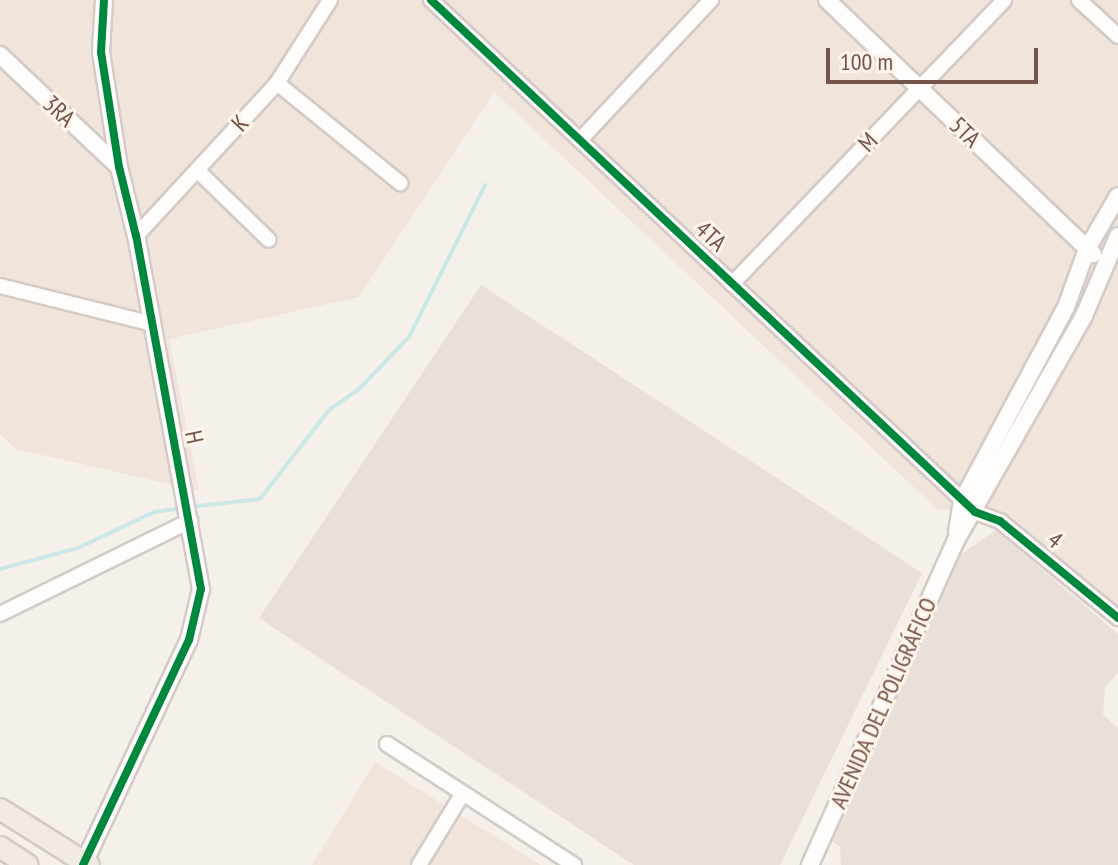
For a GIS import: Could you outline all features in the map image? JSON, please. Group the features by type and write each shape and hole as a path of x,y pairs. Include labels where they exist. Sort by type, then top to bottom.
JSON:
{"main road":[{"path":"0,809 85,864"},
{"path":"0,847 28,865"}],"street":[{"name":"H","path":"85,864 194,627 201,589 186,494 150,323 136,236 119,167 101,52 104,0"},
{"name":"K","path":"136,236 277,83 330,0"},
{"name":"4TA","path":"431,0 968,507"},
{"path":"580,140 711,0"},
{"name":"5TA","path":"827,0 1103,263"},
{"name":"M","path":"732,284 1004,0"},
{"path":"1079,0 1118,36"},
{"name":"3RA","path":"0,55 119,167"},
{"path":"277,83 400,183"},
{"path":"197,170 269,240"},
{"name":"AVENIDA DEL POLIGRÁFICO","path":"810,865 968,507 1066,307 1087,249 1118,196"},
{"name":"AVENIDA DEL POLIGRÁFICO","path":"968,507 1083,318 1103,263 1118,236"},
{"path":"0,286 150,323"},
{"name":"4","path":"968,507 1000,521 1118,618"},
{"path":"0,614 190,521"},
{"path":"387,744 574,865"},
{"path":"419,865 463,793"}],"shaded area":[{"path":"0,0 1118,0 1118,610 1010,515 937,509 494,92 359,297 169,339 199,491 16,449 0,434"},
{"path":"481,285 922,573 780,865 634,865 259,618"},
{"path":"996,530 1118,634 1118,672 1105,688 1103,715 1118,728 1118,865 841,865 840,847 832,841 960,555"},
{"path":"375,762 541,865 312,865"}],"waterway":[{"path":"190,507 260,499 329,410 358,390 409,337 485,185"},
{"path":"0,569 78,548 154,512 182,508"}],"cycle path":[{"path":"83,865 189,640 201,589 136,236 119,167 101,52 104,0"},
{"path":"431,0 975,512 1000,521 1118,618"}]}
